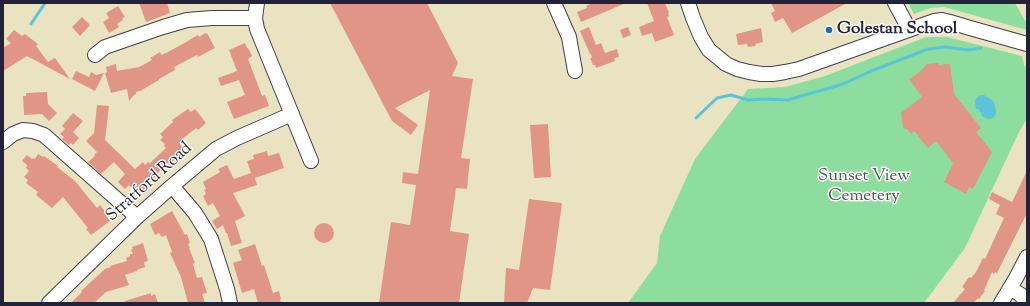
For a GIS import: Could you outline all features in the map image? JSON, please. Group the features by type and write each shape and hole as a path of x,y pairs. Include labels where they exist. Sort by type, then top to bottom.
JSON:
{"street":[{"path":"257,3 255,18 257,29 311,161"},
{"path":"554,3 569,37 575,71"},
{"path":"688,3 701,37 709,50 726,64 737,69 761,74 773,74 799,69 908,29 942,20 1027,44"},
{"path":"895,3 908,29"},
{"path":"95,55 105,47 187,20 212,18 255,18"},
{"name":"Stratford Road","path":"49,303 137,217 216,149 237,138 292,114"},
{"path":"3,142 13,134 23,130 44,134 137,217"},
{"path":"172,186 195,213 211,239 228,289 230,303"},
{"path":"1001,303 1027,257"},
{"path":"1010,288 1021,295 1026,303"}],"green space":[{"path":"908,3 1015,3 1027,24 1027,30 944,7 931,8 914,14"},
{"name":"Sunset View Cemetery","path":"926,37 947,37 1022,56 1024,65 1027,68 1027,118 1018,134 965,248 924,303 628,303 657,263 660,236 695,159 748,89 785,87 825,76"}],"water":[{"path":"980,95 984,95 994,102 996,114 994,117 990,119 985,118 981,115 982,114 978,109 976,109 975,100"}],"building":[{"path":"139,3 167,3 170,13 146,22"},
{"path":"330,3 427,3 458,63 452,76 473,79 461,158 470,159 467,189 456,188 450,231 469,234 459,303 379,303 391,222 410,225 416,185 402,183 403,172 418,174 430,90 395,108 418,125 411,135 392,121"},
{"path":"592,3 626,3 581,22 577,12 587,8 586,6"},
{"path":"647,3 665,3 669,13 669,16 667,17 674,35 655,42 652,33 642,36 639,27 654,21"},
{"path":"771,3 847,3 792,33 783,18 775,22 771,13 775,11"},
{"path":"118,6 125,17 122,18 123,20 117,24 119,27 109,33 103,22 109,18 106,13"},
{"path":"82,17 90,25 80,36 72,27"},
{"path":"589,27 596,45 601,43 605,53 617,49 619,57 614,58 615,61 596,68 595,65 593,65 590,58 592,58 591,54 580,31"},
{"path":"628,27 631,35 623,38 620,30"},
{"path":"761,28 763,42 755,44 756,46 748,47 747,44 738,45 736,34"},
{"path":"14,30 22,36 25,34 38,44 36,46 48,62 55,58 70,79 27,56 3,71 3,48 11,43 6,39"},
{"path":"207,33 215,48 198,57 197,55 174,67 175,70 136,92 136,94 129,101 127,89 111,93 105,73 107,72 106,67 116,64 117,71 139,67 152,60 150,58 160,52 161,55 166,53 198,35 199,37"},
{"path":"245,43 252,56 248,59 262,96 265,95 269,106 234,119 227,102 245,95 239,80 221,86 218,78 237,71 229,50"},
{"path":"938,63 940,65 950,64 954,94 981,128 976,132 992,152 973,189 969,187 966,194 944,182 953,163 936,141 928,148 914,131 911,134 907,129 903,128 901,113 922,97 909,79 917,74 927,64"},
{"path":"76,71 89,77 91,72 96,75 104,73 95,91 72,79"},
{"path":"47,92 48,104 57,113 49,121 42,114 24,115 23,96 26,96 26,93"},
{"path":"97,105 109,106 105,140 135,169 143,162 145,165 148,162 150,163 166,148 164,146 165,144 160,140 163,137 160,134 173,122 172,120 188,109 191,112 195,109 206,123 198,130 196,128 181,140 182,142 180,144 184,149 169,165 168,163 157,174 158,175 148,185 150,187 141,196 129,185 125,189 118,182 125,174 114,162 101,174 88,162 97,152 86,141 94,133"},
{"path":"73,113 83,121 73,132 79,138 73,145 71,143 69,145 62,139 64,137 60,134 65,129 62,126"},
{"path":"548,124 551,177 534,178 530,125"},
{"path":"267,151 268,156 279,153 284,168 255,178 257,185 233,193 245,216 235,221 242,243 231,246 223,225 217,229 212,221 220,216 213,203 208,206 203,196 206,194 204,190 206,189 203,182 220,172 218,169 227,165 234,179 251,173 247,161 254,159 253,155"},
{"path":"38,154 43,157 44,156 58,166 57,167 75,181 97,208 100,205 108,215 106,216 110,221 91,235 86,229 88,228 63,197 52,208 36,195 38,192 26,183 28,180 24,177 29,171 26,168 27,165 22,161 27,155 32,159 35,159"},
{"path":"1027,171 1027,213 997,273 995,272 994,274 992,272 984,290 985,291 974,303 953,303 965,289 962,287 969,277 971,278 976,272 983,258 985,259 1004,218 996,214 1000,205 989,199 992,192 1012,202"},
{"path":"529,199 562,203 550,290 533,288 527,303 504,303 506,268 519,270"},
{"path":"172,211 185,235 187,234 190,243 188,244 189,248 195,263 193,264 197,278 202,277 207,293 202,294 205,303 188,303 181,277 170,253 172,252 166,235 162,237 159,233 155,235 150,224"},
{"path":"324,223 331,226 334,233 331,240 324,243 317,240 314,233 317,226"},
{"path":"143,243 148,261 144,262 145,267 125,275 129,285 106,292 94,303 71,303 82,292 81,291 105,269 127,261 126,258 130,256 130,254 133,254 131,250 133,249 132,247"},
{"path":"255,244 262,266 264,265 273,293 279,291 281,303 258,303 254,289 242,293 233,263 242,260 238,250"},
{"path":"151,293 151,296 155,294 158,303 125,303 125,301"}],"waterway":[{"path":"31,24 45,3"},
{"path":"696,118 717,98 731,95 748,100 788,100 843,84 928,49 946,47 968,50 981,48"}],"place":[{"name":"Golestan School","path":"829,30"}]}
